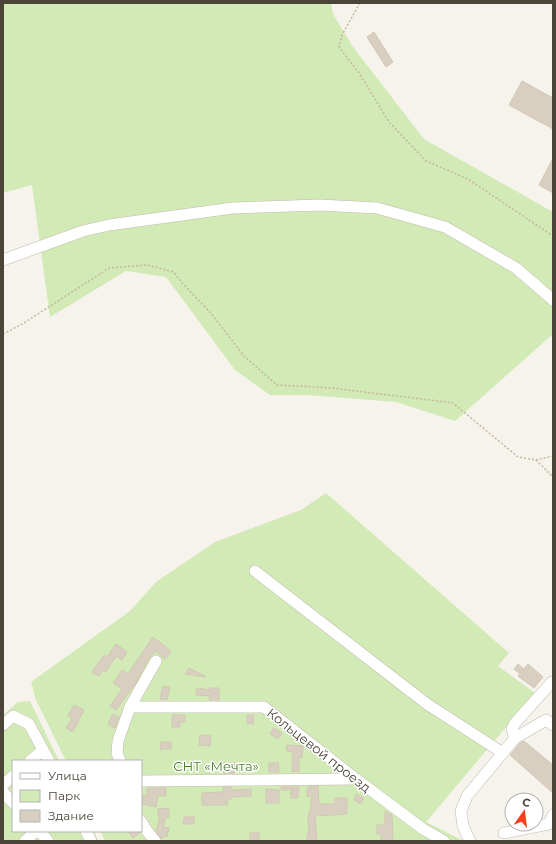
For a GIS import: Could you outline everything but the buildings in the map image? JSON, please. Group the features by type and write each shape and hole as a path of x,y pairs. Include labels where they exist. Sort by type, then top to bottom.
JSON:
{"street":[{"path":"3,260 83,231 110,224 233,208 319,205 377,208 445,227 516,268 553,300"},
{"path":"255,571 427,704 503,753"},
{"path":"120,760 117,753 118,741 130,707 156,661"},
{"path":"515,738 512,729 515,723 552,682"},
{"name":"Кольцевой проезд","path":"130,707 264,707 423,829 444,841"},
{"path":"3,725 13,716 29,724 48,760"},
{"path":"470,841 463,826 461,811 467,796 515,738 546,720 553,725"},
{"path":"31,760 43,750"},
{"path":"3,785 12,777"},
{"path":"142,781 356,779"},
{"path":"3,792 12,802"},
{"path":"504,833 549,824 553,815"},
{"path":"142,823 146,831 155,841"},
{"path":"25,841 36,832"},
{"path":"38,832 48,841"},
{"path":"86,832 91,841"}],"path":[{"path":"360,3 342,35 339,47 359,73 389,122 426,162 468,179 553,236"},
{"path":"3,334 24,323 109,268 147,265 174,272 182,283 210,312 244,356 276,385 333,388 453,403 518,457 536,460 553,456"},
{"path":"536,460 553,477"}],"green space":[{"path":"3,3 331,3 333,14 353,47 424,139 553,212 553,334 455,421 396,402 307,395 270,395 235,370 166,277 126,271 50,317 32,185 3,193"},
{"name":"СНТ «Мечта»","path":"326,493 509,653 498,666 535,693 426,822 464,841 105,841 100,832 142,832 142,760 66,760 36,700 31,682 130,611 156,582 215,542 301,510"},
{"path":"30,701 59,760 12,760 12,832 94,832 98,841 3,841 3,715 18,702"}]}
